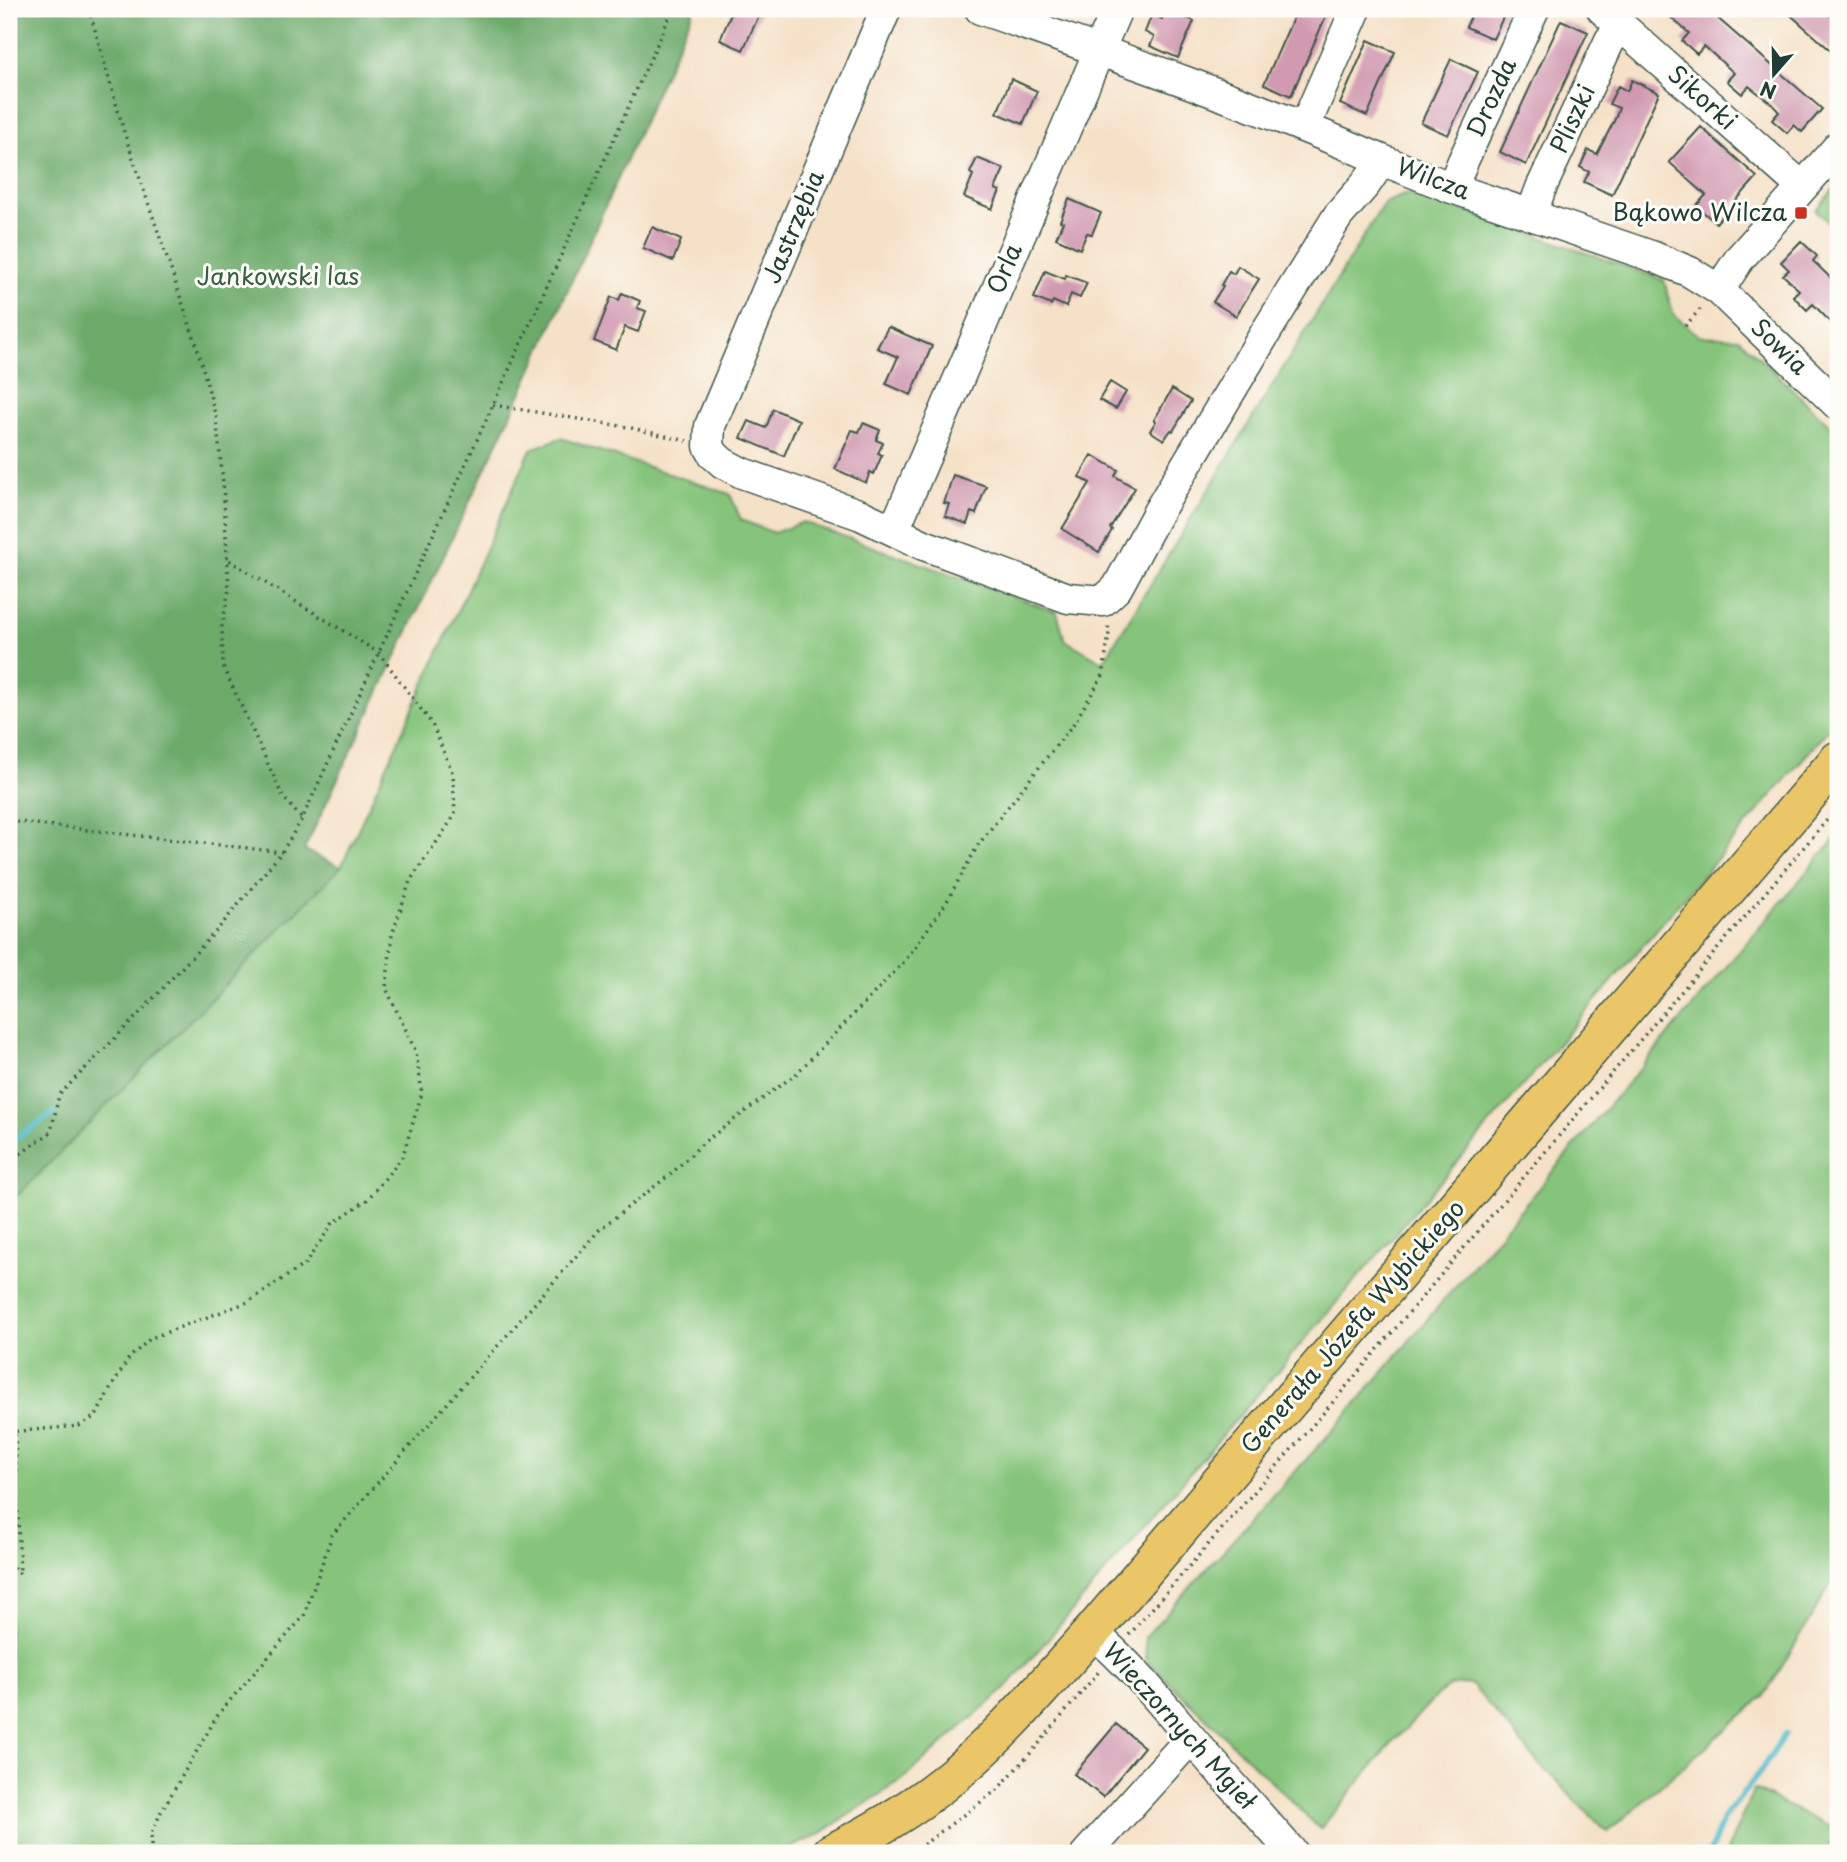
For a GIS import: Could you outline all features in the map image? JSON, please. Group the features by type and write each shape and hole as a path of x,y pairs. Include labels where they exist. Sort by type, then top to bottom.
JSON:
{"main road":[{"name":"Generała Józefa Wybickiego","path":"831,1853 916,1804 968,1763 1017,1715 1103,1642 1838,760"}],"street":[{"name":"Jastrzębia","path":"709,446 710,426 886,9"},
{"path":"980,9 1305,126 1382,160"},
{"name":"Orla","path":"894,530 1117,9"},
{"path":"1305,126 1356,9"},
{"name":"Drozda","path":"1452,188 1468,148 1534,9"},
{"name":"Sikorki","path":"1612,17 1802,187"},
{"name":"Pliszki","path":"1531,215 1541,188 1611,40 1612,17"},
{"path":"1719,289 1740,258 1838,147"},
{"name":"Wilcza","path":"1103,601 1117,588 1158,512 1338,216 1382,160 1452,188 1654,257 1690,272 1719,289"},
{"name":"Sowia","path":"1719,289 1838,405"},
{"path":"709,446 723,463 742,473 861,514 924,545 1068,598 1103,601"},
{"name":"Wieczornych Mgieł","path":"1103,1642 1143,1681 1293,1853"},
{"path":"1087,1853 1191,1738"}],"path":[{"path":"89,9 125,135 196,343 216,417 229,589 222,627 223,666 283,797 302,819"},
{"path":"9,1162 51,1132 59,1095 208,940 282,852 302,819 673,9"},
{"path":"493,405 627,427 709,446"},
{"path":"9,1432 79,1426 96,1416 129,1358 151,1338 248,1302 305,1264 333,1223 368,1200 402,1158 422,1093 416,1052 386,988 392,935 410,881 455,816 453,774 432,724 379,653 227,559"},
{"path":"151,1853 151,1834 161,1812 219,1713 304,1616 332,1535 600,1229 672,1173 704,1142 796,1074 905,961 946,902 978,845 1074,723 1103,675 1109,633 1103,601"},
{"path":"912,1853 997,1790 1036,1747 1103,1642 1342,1392 1838,807"},
{"path":"9,821 282,852"},
{"path":"9,1422 15,1432 20,1574 9,1563"},
{"path":"1834,1793 1838,1813"}],"green space":[{"name":"Jankowski las","path":"9,9 694,9 525,385 304,850 341,867 20,1193 9,1199"},
{"path":"1838,184 1838,232 1816,210"},
{"path":"1412,192 1664,280 1673,314 1699,336 1739,338 1838,433 1838,718 1005,1689 902,1780 818,1835 779,1853 9,1853 9,1199 20,1193 341,867 531,449 561,438 730,494 741,520 774,533 803,522 1057,612 1065,640 1103,662 1384,203"},
{"path":"1838,835 1838,1572 1765,1695 1608,1832 1544,1770 1472,1685 1461,1684 1448,1688 1432,1700 1395,1739 1320,1829 1146,1660 1145,1637 1343,1419"},
{"path":"1754,1789 1838,1831 1827,1853 1726,1853"}],"building":[{"path":"733,9 762,9 743,50 720,40"},
{"path":"1166,9 1194,21 1178,58 1150,46 1154,37 1145,32 1152,14 1162,19"},
{"path":"1297,9 1329,9 1291,96 1264,84"},
{"path":"1474,9 1507,9 1493,39 1466,27"},
{"path":"1661,9 1707,9 1822,109 1802,132 1794,125 1787,133 1772,120 1779,112 1772,104 1749,86 1742,94 1727,81 1734,73 1704,46 1697,54 1682,41 1689,33"},
{"path":"1784,9 1823,9 1838,22 1838,57"},
{"path":"1561,20 1588,32 1526,165 1500,152"},
{"path":"1368,40 1395,52 1367,116 1340,104"},
{"path":"1451,59 1478,72 1448,135 1421,123"},
{"path":"1011,79 1037,91 1023,124 997,113"},
{"path":"1632,80 1659,93 1612,195 1584,182 1589,172 1580,167 1588,150 1597,154 1615,119 1619,108 1609,104 1618,86 1627,91"},
{"path":"1701,127 1757,177 1716,223 1696,206 1706,195 1669,162"},
{"path":"977,158 1004,169 995,189 1000,191 992,209 964,197"},
{"path":"1069,199 1101,213 1092,234 1087,233 1080,249 1056,238"},
{"path":"652,227 681,240 673,261 643,248"},
{"path":"1801,241 1817,256 1813,261 1838,285 1838,330 1813,304 1807,310 1793,296 1799,290 1783,275 1789,270 1781,262"},
{"path":"1238,266 1259,279 1236,316 1213,302 1229,271 1234,274"},
{"path":"1045,271 1065,279 1066,275 1087,283 1080,298 1071,294 1066,307 1053,301 1051,305 1034,298"},
{"path":"622,293 640,301 637,308 646,311 638,332 625,327 616,350 594,341 611,297 619,300"},
{"path":"888,327 932,346 911,395 886,384 898,357 877,348"},
{"path":"1110,382 1126,392 1116,409 1099,400"},
{"path":"1172,389 1191,401 1173,431 1171,430 1164,440 1150,431"},
{"path":"773,409 799,420 784,456 741,438 749,421 766,428"},
{"path":"863,423 880,430 876,440 883,443 878,453 882,455 874,474 870,472 866,483 835,469 852,430 859,432"},
{"path":"1092,455 1118,470 1115,476 1135,488 1110,528 1112,530 1099,552 1062,529 1090,483 1079,477"},
{"path":"953,475 986,486 976,514 971,512 967,524 945,516 949,504 944,503"},
{"path":"1116,1724 1144,1747 1103,1797 1074,1774"}],"waterway":[{"path":"9,1143 55,1112"},
{"path":"1710,1853 1723,1819 1760,1772 1785,1734"}],"place":[{"name":"Bąkowo Wilcza","path":"1801,213"}]}
